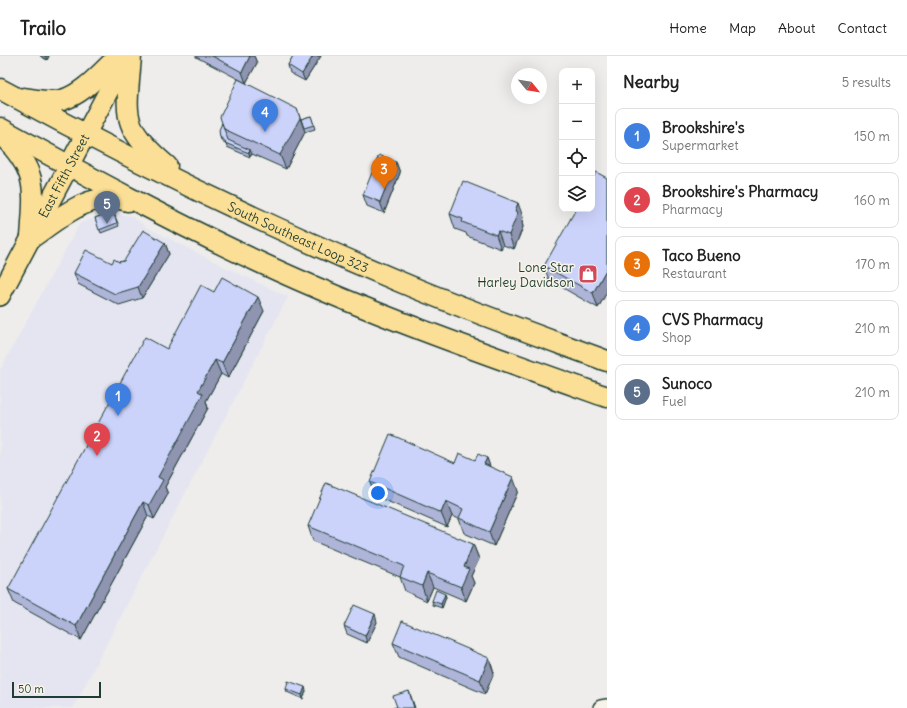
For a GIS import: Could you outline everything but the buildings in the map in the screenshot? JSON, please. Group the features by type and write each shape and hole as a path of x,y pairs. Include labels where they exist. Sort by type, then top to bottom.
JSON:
{"highway":[{"path":"7,93 49,101 68,97 80,90 119,56"},
{"path":"131,56 127,109 131,127 146,148 193,188"},
{"name":"South Southeast Loop 323","path":"7,93 193,188 300,239 404,284 604,360"},
{"path":"0,128 146,206 262,264 351,302 607,397"},
{"path":"0,133 18,152 28,169 33,198 32,238"},
{"path":"32,238 77,207 94,200 104,198 122,199 146,206"},
{"path":"588,390 604,360"}],"main road":[{"name":"East Fifth Street","path":"0,296 127,56"}],"street":[{"path":"601,708 607,707"}],"shaded area":[{"path":"111,213 131,216 146,227 288,297 73,708 0,708 0,370 80,223"}],"place":[{"name":"CVS Pharmacy","path":"265,132"},
{"name":"Taco Bueno","path":"384,189"},
{"name":"Sunoco","path":"107,224"},
{"name":"Lone Star Harley Davidson","path":"588,274"},
{"name":"Brookshire's","path":"118,416"},
{"name":"Brookshire's Pharmacy","path":"97,456"}]}
